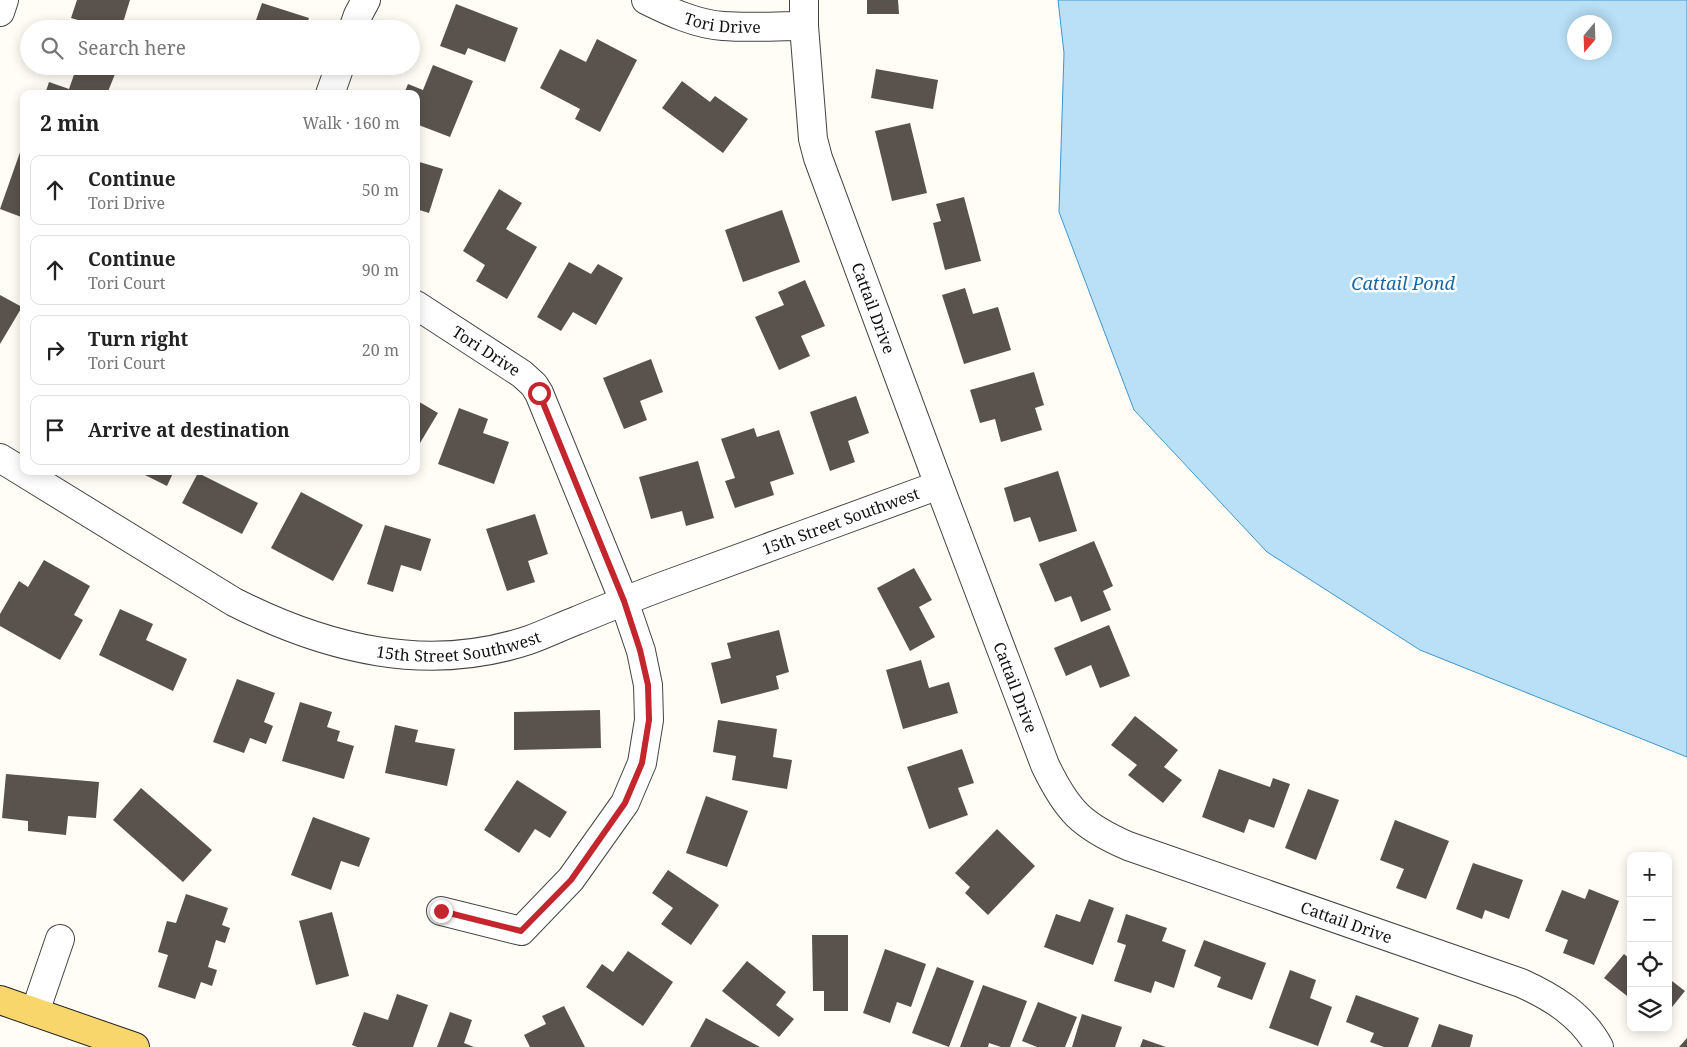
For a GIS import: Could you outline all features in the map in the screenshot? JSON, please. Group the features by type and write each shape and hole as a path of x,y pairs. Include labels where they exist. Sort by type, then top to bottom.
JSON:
{"main road":[{"path":"0,1000 135,1047"}],"street":[{"path":"0,12 4,0"},
{"path":"356,20 366,0"},
{"name":"Tori Drive","path":"646,0 665,10 695,20 722,26 804,13"},
{"name":"Cattail Drive","path":"804,13 813,139 818,158 1045,765 1056,788 1069,807 1084,822 1104,836 1128,846 1521,982 1548,995 1569,1010 1594,1036 1599,1047"},
{"path":"331,90 337,75"},
{"name":"Tori Drive","path":"420,308 522,374 534,384 624,601 640,650 648,685 649,720 642,763 625,803 571,880 521,931 441,911"},
{"name":"15th Street Southwest","path":"0,458 20,470"},
{"name":"15th Street Southwest","path":"28,475 234,602 267,619 297,632 361,649 400,655 431,656 466,654 529,640 624,601 939,485"},
{"path":"35,1012 60,939"}],"water":[{"name":"Cattail Pond","path":"1058,0 1687,0 1687,757 1420,650 1267,552 1134,410 1059,212 1064,53"}],"building":[{"path":"77,0 130,0 124,20 78,20 71,18"},
{"path":"867,0 898,0 899,14 867,14"},
{"path":"262,3 309,18 308,20 256,20"},
{"path":"456,4 518,28 505,62 468,48 465,55 440,46"},
{"path":"597,39 637,60 600,132 575,119 580,109 540,88 560,49 586,62"},
{"path":"433,65 473,81 450,137 420,126 420,90 406,90 408,84 423,90"},
{"path":"876,69 938,80 933,109 871,98"},
{"path":"74,75 115,75 109,90 46,90 49,82 69,89"},
{"path":"682,81 710,102 715,96 748,119 723,153 662,108"},
{"path":"910,123 927,193 892,201 875,131"},
{"path":"20,152 20,216 0,209"},
{"path":"420,162 443,169 429,213 420,210"},
{"path":"499,189 522,203 506,229 537,247 507,299 476,281 485,265 463,251"},
{"path":"964,197 981,261 945,270 933,223 941,221 936,204"},
{"path":"782,210 800,262 743,282 725,230"},
{"path":"569,262 591,274 598,264 623,278 596,325 573,312 561,331 537,317"},
{"path":"805,280 825,326 801,336 810,356 779,370 755,317 784,305 778,292"},
{"path":"965,288 973,314 998,307 1011,350 964,364 942,295"},
{"path":"0,295 20,306 20,310 0,344"},
{"path":"651,359 663,392 640,401 647,420 624,429 603,378"},
{"path":"1034,372 1044,405 1035,408 1042,430 1001,442 995,419 980,423 970,390"},
{"path":"856,396 869,433 848,441 855,462 830,471 810,412"},
{"path":"420,402 438,413 420,443"},
{"path":"459,408 488,419 483,433 509,442 494,484 438,464"},
{"path":"754,428 757,437 779,430 794,474 770,482 774,495 735,508 725,481 735,478 721,439"},
{"path":"698,461 714,518 686,526 682,511 651,519 639,477"},
{"path":"1058,471 1077,531 1039,542 1030,517 1014,522 1004,488"},
{"path":"145,475 172,475 167,486"},
{"path":"197,475 202,475 258,503 242,534 182,503"},
{"path":"301,492 363,525 333,581 271,548"},
{"path":"535,514 548,554 528,561 535,582 507,591 486,529"},
{"path":"385,525 431,539 421,571 401,565 393,592 367,584"},
{"path":"1094,541 1113,586 1103,591 1111,610 1081,622 1071,596 1055,602 1039,564"},
{"path":"44,560 90,586 74,615 83,620 60,660 0,626 0,614 19,581 28,587"},
{"path":"914,568 932,600 919,607 935,637 910,651 877,588"},
{"path":"120,609 153,624 146,640 187,659 173,691 99,655"},
{"path":"1109,625 1130,676 1100,688 1091,665 1066,676 1054,648"},
{"path":"779,630 789,672 776,676 779,689 721,704 711,663 731,658 727,643"},
{"path":"921,660 929,688 949,682 958,713 903,729 886,670"},
{"path":"237,679 275,693 264,722 273,726 266,744 250,738 244,753 213,742"},
{"path":"300,702 332,712 327,727 340,731 337,741 354,746 344,779 282,761"},
{"path":"600,710 601,748 514,750 514,712"},
{"path":"1135,716 1178,750 1164,767 1182,780 1163,803 1128,775 1137,765 1111,745"},
{"path":"718,720 777,729 773,757 792,760 787,789 732,780 736,756 713,752"},
{"path":"395,725 418,730 415,742 455,749 447,786 385,773"},
{"path":"962,749 974,783 958,788 968,815 929,829 907,767"},
{"path":"1219,769 1270,787 1273,778 1290,784 1274,828 1249,819 1244,833 1202,817"},
{"path":"6,774 99,782 96,818 68,816 66,835 28,831 28,821 2,818"},
{"path":"517,780 567,812 550,838 535,829 519,853 484,830"},
{"path":"141,788 212,850 183,882 113,820"},
{"path":"1308,789 1339,800 1316,860 1285,848"},
{"path":"706,796 748,811 727,867 686,853"},
{"path":"313,817 370,838 359,867 341,861 331,890 291,875"},
{"path":"1395,820 1449,841 1426,899 1396,888 1404,869 1380,860"},
{"path":"997,829 1035,866 988,915 965,893 970,887 955,873"},
{"path":"1473,863 1523,880 1509,919 1485,910 1482,919 1456,909"},
{"path":"668,870 719,905 691,945 661,924 673,908 652,893"},
{"path":"1589,889 1619,901 1594,965 1563,953 1568,940 1545,931 1562,890 1585,899"},
{"path":"186,894 228,908 222,925 230,928 225,943 216,940 208,967 217,970 212,986 201,982 195,999 158,987 168,955 158,952 167,921 176,923"},
{"path":"1089,899 1114,908 1093,965 1044,947 1056,914 1080,922"},
{"path":"332,912 349,976 316,985 299,921"},
{"path":"1126,914 1167,928 1162,941 1186,950 1174,988 1155,981 1151,993 1114,981 1126,945 1117,942"},
{"path":"812,935 848,935 848,1011 824,1011 824,991 813,991"},
{"path":"1204,940 1266,963 1252,1000 1217,987 1221,977 1194,966"},
{"path":"885,949 926,964 911,1007 897,1002 890,1023 863,1013"},
{"path":"628,951 673,982 643,1026 586,987 602,964 613,972"},
{"path":"1624,954 1627,957 1627,996 1604,978"},
{"path":"747,961 786,992 776,1005 794,1019 779,1037 722,991"},
{"path":"937,967 974,981 949,1047 912,1033"},
{"path":"1290,970 1316,980 1310,998 1332,1007 1318,1046 1269,1028"},
{"path":"1672,981 1685,991 1672,1007"},
{"path":"983,985 1027,1001 1010,1047 1001,1047 989,1043 988,1047 960,1047"},
{"path":"397,994 428,1005 413,1047 357,1047 352,1045 364,1012 388,1020"},
{"path":"1356,995 1419,1018 1408,1047 1384,1047 1370,1042 1374,1033 1346,1022"},
{"path":"1038,1002 1077,1017 1065,1047 1037,1047 1022,1041"},
{"path":"564,1006 585,1047 530,1047 524,1035 546,1024 542,1016"},
{"path":"450,1012 472,1020 464,1043 474,1047 437,1047"},
{"path":"1082,1014 1122,1027 1115,1047 1072,1047"},
{"path":"706,1018 760,1047 690,1047"},
{"path":"1439,1024 1473,1035 1470,1047 1431,1047"},
{"path":"1687,1038 1687,1047 1679,1047"},
{"path":"1143,1039 1166,1047 1140,1047"}],"route":[{"path":"441,911 521,931 571,880 625,803 642,763 649,720 648,685 640,650 624,601 539,393"}]}
